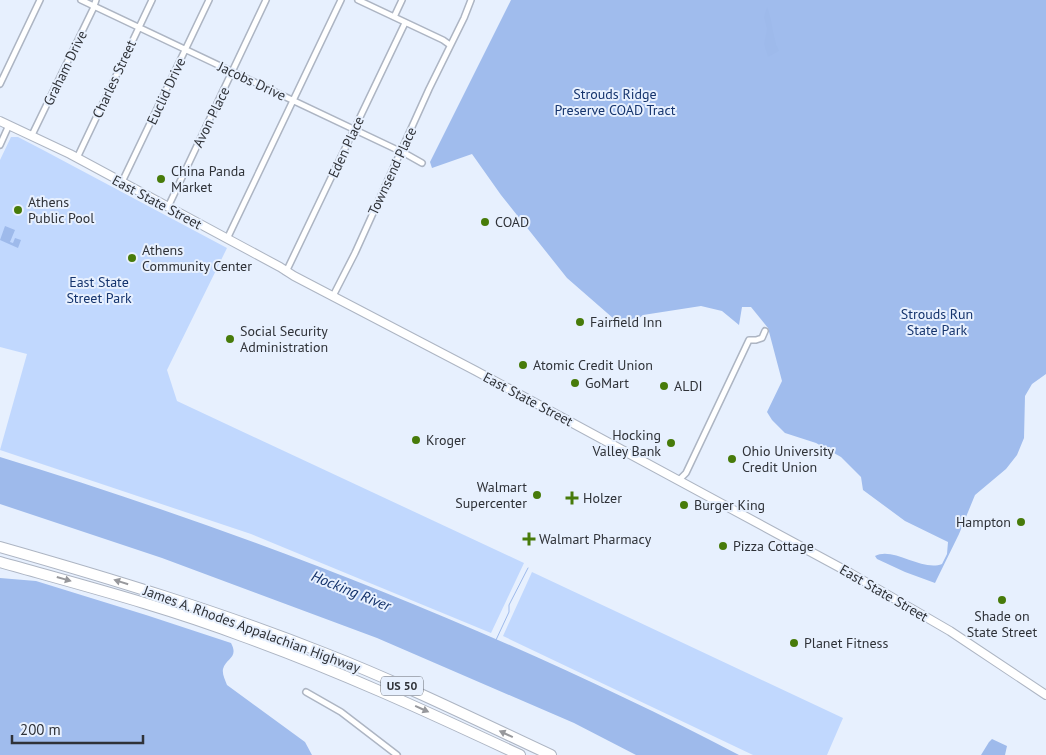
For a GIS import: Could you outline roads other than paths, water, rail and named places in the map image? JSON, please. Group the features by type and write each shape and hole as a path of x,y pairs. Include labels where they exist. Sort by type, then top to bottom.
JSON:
{"highway":[{"name":"James A. Rhodes Appalachian Highway","path":"0,547 101,576 265,630 372,672 551,755"},
{"name":"James A. Rhodes Appalachian Highway","path":"0,561 127,597 241,635 389,694 520,755"}],"main road":[{"name":"East State Street","path":"0,121 77,158 892,596 982,651 1046,695"}],"street":[{"path":"0,84 40,0"},
{"name":"Jacobs Drive","path":"81,0 422,163"},
{"name":"Graham Drive","path":"32,135 96,0"},
{"name":"Charles Street","path":"77,158 152,0"},
{"name":"Euclid Drive","path":"122,182 209,0"},
{"name":"Avon Place","path":"168,207 266,0"},
{"path":"227,239 341,0"},
{"path":"358,0 450,45"},
{"path":"394,17 402,0"},
{"name":"Townsend Place","path":"333,296 468,10 471,0"},
{"name":"Eden Place","path":"286,272 405,22"},
{"path":"0,145 9,125"},
{"path":"678,480 686,472 749,340 762,338 765,331"},
{"path":"306,692 341,712 397,755"}],"water":[{"path":"767,7 779,51 768,57 764,44 767,29 764,17"},
{"path":"5,226 15,230 10,242 13,243 15,238 21,240 18,248 0,240"},
{"name":"Hocking River","path":"0,457 189,519 376,589 560,668 650,710 739,755 636,755 574,723 377,638 162,558 0,504"},
{"path":"992,739 1007,746 1005,755 981,755"}],"waterway":[{"path":"496,640 509,612 509,605 528,568"}],"place":[{"name":"China Panda Market","path":"161,179"},
{"name":"Athens Public Pool","path":"18,210"},
{"name":"COAD","path":"485,222"},
{"name":"Athens Community Center","path":"132,258"},
{"name":"Fairfield Inn","path":"580,322"},
{"name":"Social Security Administration","path":"230,339"},
{"name":"Atomic Credit Union","path":"523,365"},
{"name":"GoMart","path":"575,383"},
{"name":"ALDI","path":"664,386"},
{"name":"Kroger","path":"416,440"},
{"name":"Hocking Valley Bank","path":"671,443"},
{"name":"Ohio University Credit Union","path":"732,459"},
{"name":"Walmart Supercenter","path":"537,495"},
{"name":"Holzer","path":"572,498"},
{"name":"Burger King","path":"684,505"},
{"name":"Hampton","path":"1021,522"},
{"name":"Walmart Pharmacy","path":"529,539"},
{"name":"Pizza Cottage","path":"723,546"},
{"name":"Shade on State Street","path":"1002,600"},
{"name":"Planet Fitness","path":"794,643"}],"park label":[{"name":"Strouds Ridge Preserve COAD Tract","path":"615,102"},
{"name":"East State Street Park","path":"99,290"},
{"name":"Strouds Run State Park","path":"937,322"}]}
